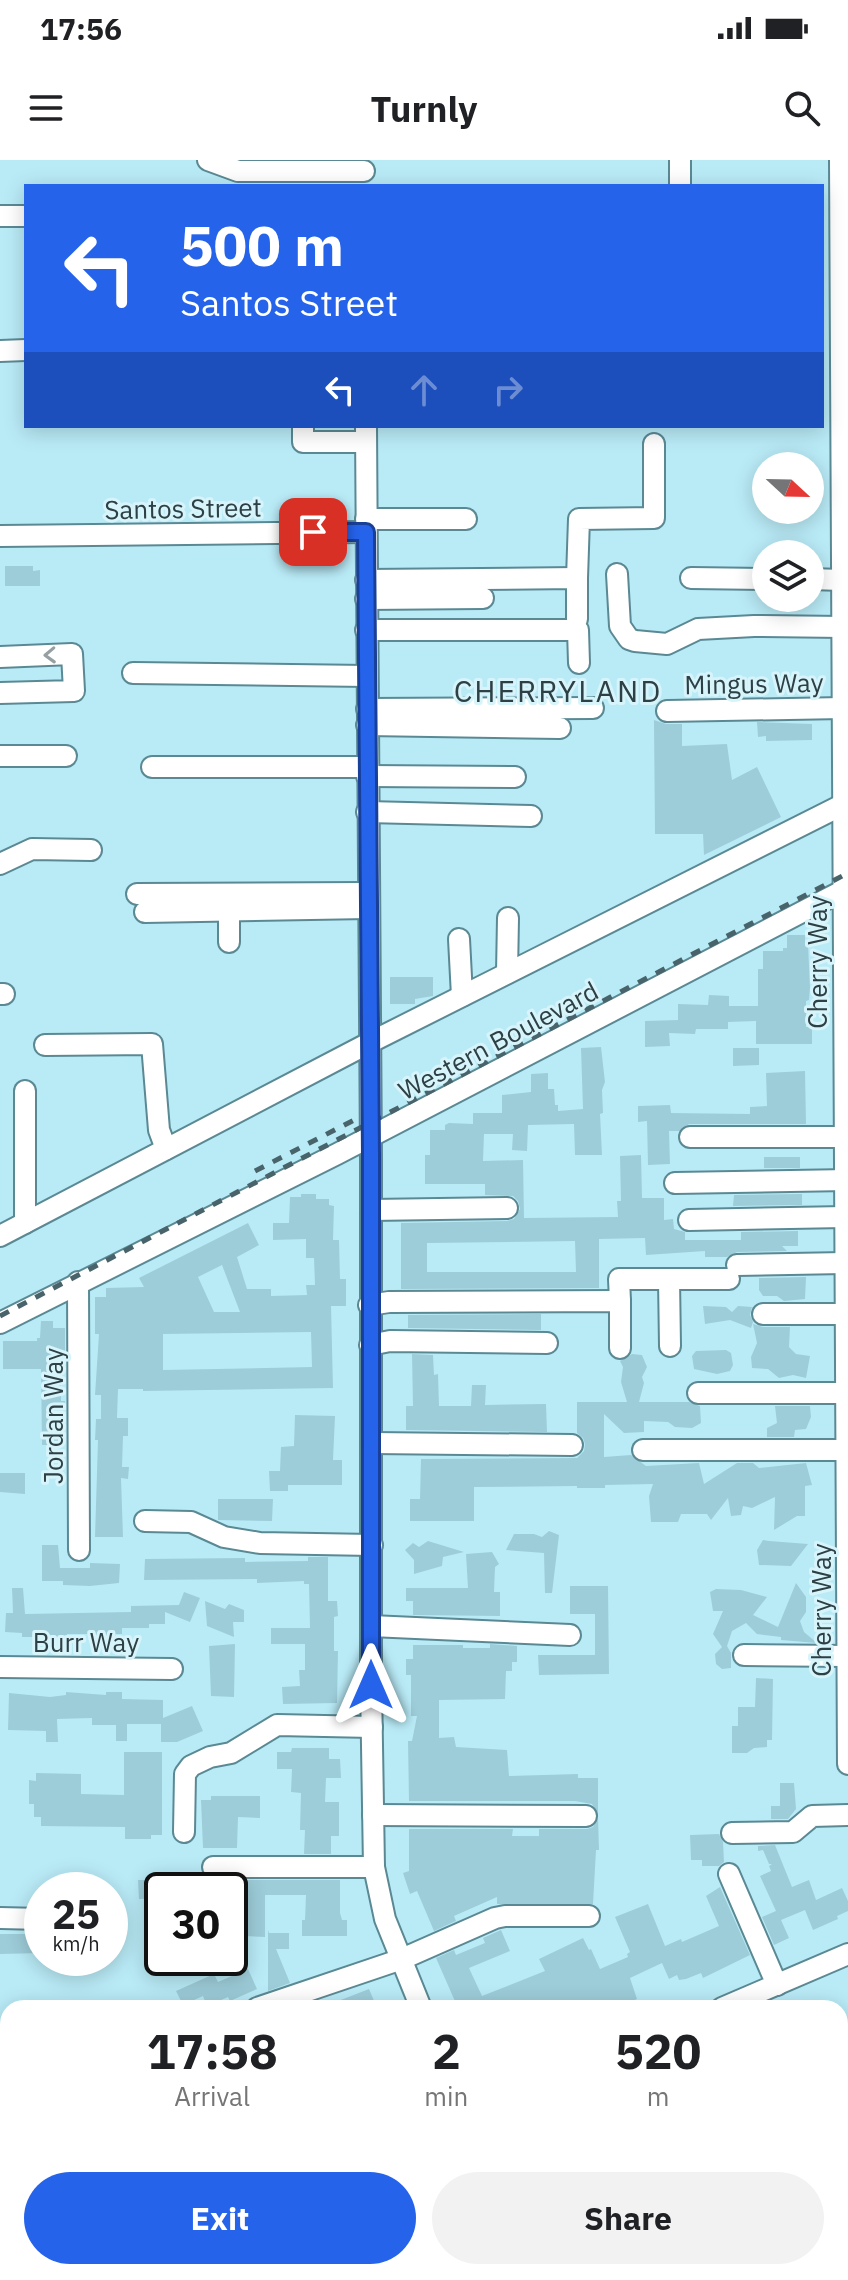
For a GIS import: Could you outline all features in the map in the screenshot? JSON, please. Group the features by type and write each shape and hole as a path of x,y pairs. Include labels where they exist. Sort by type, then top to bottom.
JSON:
{"street":[{"path":"208,160 238,171 364,172"},
{"path":"680,160 680,184"},
{"name":"Cherry Way","path":"840,160 837,344 844,575 846,803 848,1764"},
{"path":"0,216 24,216"},
{"path":"0,351 24,350"},
{"path":"303,428 303,442 366,434 374,1867 385,1919 418,2000"},
{"path":"577,619 579,519 654,518 654,444"},
{"name":"Santos Street","path":"0,536 466,519"},
{"path":"617,574 620,626 624,635 635,641 667,644 698,629 843,627"},
{"path":"824,577 844,575"},
{"path":"366,589 577,578"},
{"path":"691,578 752,579"},
{"path":"366,589 483,598"},
{"path":"366,630 578,630 579,663"},
{"path":"0,657 72,654 74,691 0,693"},
{"path":"133,673 367,676"},
{"path":"367,717 593,708"},
{"name":"Mingus Way","path":"667,711 843,708"},
{"path":"367,717 560,728"},
{"path":"0,756 66,756"},
{"path":"152,767 515,777"},
{"name":"Western Boulevard","path":"0,1236 369,1043 846,803"},
{"path":"367,812 531,816"},
{"path":"0,864 32,849 91,850"},
{"name":"Western Boulevard","path":"0,1323 371,1136 846,889"},
{"path":"368,901 229,911 141,903 368,901"},
{"path":"229,911 229,942"},
{"path":"507,973 508,918"},
{"path":"459,939 462,996"},
{"path":"45,1045 152,1044 159,1130 166,1149"},
{"path":"25,1091 25,1223"},
{"path":"690,1137 845,1124"},
{"path":"675,1183 846,1173"},
{"path":"371,1210 507,1208"},
{"path":"689,1220 846,1220"},
{"path":"620,1348 619,1279 669,1279 846,1266"},
{"path":"669,1279 670,1346"},
{"name":"Jordan Way","path":"78,1282 79,1550"},
{"path":"369,1305 389,1302 620,1301"},
{"path":"763,1314 847,1311"},
{"path":"370,1345 390,1341 547,1343"},
{"path":"698,1393 847,1393"},
{"path":"372,1443 572,1445"},
{"path":"643,1450 846,1450"},
{"path":"145,1521 191,1522 224,1537 260,1543 372,1545"},
{"path":"371,1626 570,1635"},
{"path":"744,1655 847,1656"},
{"name":"Burr Way","path":"0,1667 172,1669"},
{"path":"184,1832 185,1774 191,1766 210,1757 231,1753 277,1725 372,1727"},
{"path":"373,1815 586,1816"},
{"path":"732,1833 793,1832 812,1816 848,1815"},
{"path":"213,1867 374,1867"},
{"path":"729,1874 777,1985"},
{"path":"281,2000 402,1959 505,1916 589,1916"},
{"path":"0,1918 24,1919"},
{"path":"741,2000 848,1954"}],"building":[{"path":"5,566 33,566 33,571 40,570 40,586 5,586"},
{"path":"654,720 682,724 682,746 727,744 732,780 757,767 781,817 704,855 703,834 655,834"},
{"path":"757,722 812,724 812,740 766,741 766,736 758,737"},
{"path":"787,935 805,935 805,943 808,943 810,988 809,1000 806,1001 806,1027 812,1027 812,1044 756,1044 756,1021 728,1022 728,1029 696,1029 695,1034 669,1033 670,1046 645,1047 645,1021 678,1020 678,1004 708,1005 709,995 729,996 729,1006 758,1006 758,969 763,969 763,951 783,951 787,948"},
{"path":"390,977 433,977 433,996 415,999 415,1004 390,1004"},
{"path":"601,1047 605,1082 602,1090 603,1113 600,1114 602,1155 575,1155 574,1124 528,1125 527,1151 512,1150 513,1134 484,1134 483,1161 523,1160 524,1218 618,1217 617,1201 621,1201 620,1156 641,1155 642,1198 664,1198 664,1220 673,1219 674,1229 685,1232 685,1240 741,1240 741,1232 798,1231 798,1246 782,1246 787,1251 737,1252 727,1257 705,1257 705,1251 646,1255 645,1238 599,1239 599,1288 401,1289 401,1223 507,1221 514,1219 520,1209 513,1196 485,1195 485,1184 425,1184 425,1155 430,1155 430,1130 445,1130 445,1125 449,1123 473,1124 473,1113 502,1113 502,1095 531,1092 531,1074 548,1073 548,1089 554,1089 558,1111 583,1109 581,1048","holes":["575,1241 576,1272 427,1272 427,1243"]},
{"path":"733,1048 759,1048 759,1065 733,1066"},
{"path":"805,1071 806,1124 689,1124 679,1131 669,1131 670,1164 648,1165 647,1121 638,1122 638,1106 670,1105 671,1113 750,1114 750,1107 767,1106 766,1073"},
{"path":"764,1157 800,1157 800,1168 764,1168"},
{"path":"301,1194 316,1194 316,1199 329,1199 329,1205 334,1206 333,1240 339,1240 340,1279 346,1279 346,1306 331,1306 333,1388 118,1389 117,1418 128,1418 128,1436 123,1436 122,1467 129,1467 128,1479 121,1478 123,1537 95,1537 98,1440 95,1440 96,1419 101,1419 101,1395 95,1395 99,1334 95,1334 95,1297 106,1297 106,1288 144,1287 139,1278 248,1223 259,1245 237,1257 247,1289 271,1289 271,1296 307,1295 306,1285 315,1285 314,1258 306,1258 306,1239 273,1240 273,1223 289,1223 290,1197 301,1197","holes":["222,1265 240,1312 214,1312 198,1277","311,1332 312,1367 163,1370 163,1334"]},
{"path":"802,1194 802,1205 733,1206 734,1195"},
{"path":"806,1277 805,1299 784,1301 777,1296 763,1296 759,1290 759,1278"},
{"path":"703,1306 726,1307 732,1312 738,1306 752,1307 751,1328 730,1320 705,1324"},
{"path":"541,1314 541,1330 408,1328 408,1315"},
{"path":"41,1321 53,1321 53,1328 65,1328 65,1368 61,1368 61,1401 65,1401 62,1445 42,1445 41,1369 3,1369 3,1341 37,1341"},
{"path":"753,1324 790,1327 789,1347 796,1354 810,1356 806,1378 793,1375 779,1378 768,1369 752,1368 751,1357 757,1343"},
{"path":"726,1350 731,1353 733,1365 730,1371 717,1374 694,1369 692,1356 696,1351"},
{"path":"412,1354 433,1355 434,1375 438,1374 439,1406 471,1406 472,1385 486,1385 485,1405 546,1404 547,1432 406,1430 406,1406 413,1406"},
{"path":"632,1354 642,1355 647,1367 642,1377 644,1383 639,1402 689,1402 700,1406 701,1423 692,1428 675,1427 668,1422 644,1421 644,1432 624,1433 604,1414 604,1457 631,1455 646,1466 699,1463 704,1484 737,1463 753,1463 759,1468 806,1463 812,1485 805,1486 805,1516 797,1516 774,1530 775,1497 752,1508 743,1506 741,1515 731,1516 728,1498 711,1520 707,1514 681,1514 678,1522 651,1522 649,1496 653,1484 605,1485 605,1488 474,1487 474,1521 410,1521 410,1499 420,1499 421,1459 577,1458 584,1451 585,1444 577,1433 577,1402 627,1402 621,1382 623,1367 620,1361"},
{"path":"775,1406 810,1406 811,1417 806,1429 795,1430 794,1437 767,1437 767,1428 777,1423"},
{"path":"295,1415 335,1416 333,1460 342,1460 342,1485 288,1485 288,1491 270,1491 269,1471 280,1471 281,1447 294,1446"},
{"path":"0,1473 25,1473 25,1494 0,1492"},
{"path":"218,1499 273,1499 272,1521 218,1520"},
{"path":"549,1531 559,1535 552,1593 545,1593 544,1553 506,1550 514,1534 542,1537"},
{"path":"763,1540 808,1544 791,1566 759,1565 757,1550"},
{"path":"428,1541 464,1552 443,1557 442,1566 414,1574 414,1560 405,1550 413,1543 419,1547"},
{"path":"42,1545 58,1545 60,1568 90,1568 90,1563 120,1564 119,1583 90,1586 42,1581"},
{"path":"492,1552 499,1564 495,1567 494,1592 500,1592 500,1616 413,1615 413,1601 406,1601 406,1588 468,1588 466,1554"},
{"path":"308,1557 328,1557 328,1601 337,1601 334,1651 338,1651 337,1703 283,1704 282,1687 300,1686 299,1670 305,1670 305,1644 271,1644 271,1628 310,1628 309,1584 304,1584 304,1581 257,1583 257,1579 144,1580 145,1559 245,1558 245,1562 308,1561"},
{"path":"796,1583 806,1597 806,1612 800,1621 804,1632 817,1643 757,1634 746,1623 732,1631 727,1646 731,1653 731,1668 722,1669 716,1664 715,1654 722,1647 713,1634 723,1611 713,1611 710,1592 716,1589 741,1590 767,1597 753,1615 778,1627"},
{"path":"570,1586 608,1586 609,1674 539,1675 538,1655 595,1655 595,1614 570,1614"},
{"path":"12,1588 23,1588 25,1614 131,1612 131,1606 179,1605 184,1592 200,1598 190,1622 165,1612 165,1624 149,1624 149,1628 122,1628 122,1634 108,1634 108,1637 67,1634 67,1637 22,1637 22,1633 5,1632 6,1613 13,1613"},
{"path":"205,1601 225,1609 229,1604 244,1610 244,1622 233,1622 234,1637 207,1626"},
{"path":"235,1644 234,1697 211,1696 209,1646"},
{"path":"490,1644 517,1646 517,1662 512,1662 512,1671 506,1671 505,1699 439,1700 439,1738 454,1737 456,1747 507,1750 509,1776 578,1774 578,1778 598,1778 598,1814 592,1804 575,1801 409,1801 408,1741 412,1741 417,1716 411,1716 411,1675 406,1675 406,1659 413,1659 413,1645 490,1648"},
{"path":"756,1678 773,1679 772,1740 767,1740 767,1747 754,1748 747,1753 732,1753 732,1726 738,1726 738,1707 755,1707"},
{"path":"66,1692 106,1695 106,1692 122,1692 122,1699 163,1700 163,1718 192,1706 203,1731 177,1742 161,1742 161,1724 127,1724 127,1741 116,1741 116,1725 92,1725 92,1718 57,1719 58,1742 46,1742 46,1731 8,1730 9,1693 50,1697 66,1695"},
{"path":"292,1748 329,1748 329,1759 340,1759 341,1778 326,1778 325,1802 339,1802 339,1836 331,1836 331,1854 304,1854 305,1830 300,1830 301,1793 291,1792 292,1769 277,1769 277,1752 291,1752"},
{"path":"124,1752 162,1752 162,1835 151,1835 151,1839 125,1839 125,1827 41,1826 41,1817 34,1817 34,1804 29,1804 29,1780 36,1781 36,1773 81,1774 81,1794 124,1795"},
{"path":"780,1783 794,1783 796,1809 788,1819 771,1819 771,1806 780,1806"},
{"path":"211,1796 260,1796 260,1818 238,1817 237,1848 203,1848 201,1800 211,1800"},
{"path":"598,1818 599,1850 596,1850 593,1904 497,1904 497,1897 454,1916 456,1921 434,1931 417,1891 410,1894 403,1873 409,1871 409,1829 513,1829 512,1836 539,1836 539,1829 587,1829 593,1827"},
{"path":"719,1834 723,1842 724,1862 719,1866 702,1866 702,1860 691,1860 690,1835"},
{"path":"775,1845 792,1887 809,1880 816,1900 842,1888 848,1901 848,1911 813,1930 805,1910 781,1920 789,1938 774,1945 762,1917 776,1911 760,1876 771,1871 769,1866 772,1864 769,1864 763,1850 758,1851 758,1846"},
{"path":"138,1880 144,1880 144,1899 139,1899"},
{"path":"248,1880 340,1880 340,1913 342,1920 347,1920 347,1936 302,1936 306,1895 265,1895 265,1937 248,1936"},
{"path":"720,1887 750,1955 703,1978 701,1973 686,1979 679,1980 677,1975 669,1979 662,1963 630,1978 637,1999 635,2000 454,2000 436,1958 454,1950 456,1955 485,1943 483,1938 501,1930 510,1951 469,1968 482,1996 545,1971 539,1959 583,1938 600,1969 628,1957 630,1952 615,1917 648,1904 665,1946 719,1926 706,1896"},
{"path":"268,1930 269,1933 289,1933 289,1949 276,1949 290,1983 268,1991"},
{"path":"0,1934 24,1934 24,1953 0,1954"},
{"path":"248,1969 257,1989 232,2000 228,1997 204,2000 203,1996 180,2000 176,1991 215,1976 218,1982 232,1976 248,1976"},
{"path":"369,1989 374,2000 341,2000"}],"railway":[{"path":"0,1316 848,873"},
{"path":"255,1171 358,1118"}],"district":[{"name":"CHERRYLAND","path":"558,690"}],"route":[{"path":"313,532 366,532 371,1685"}]}
